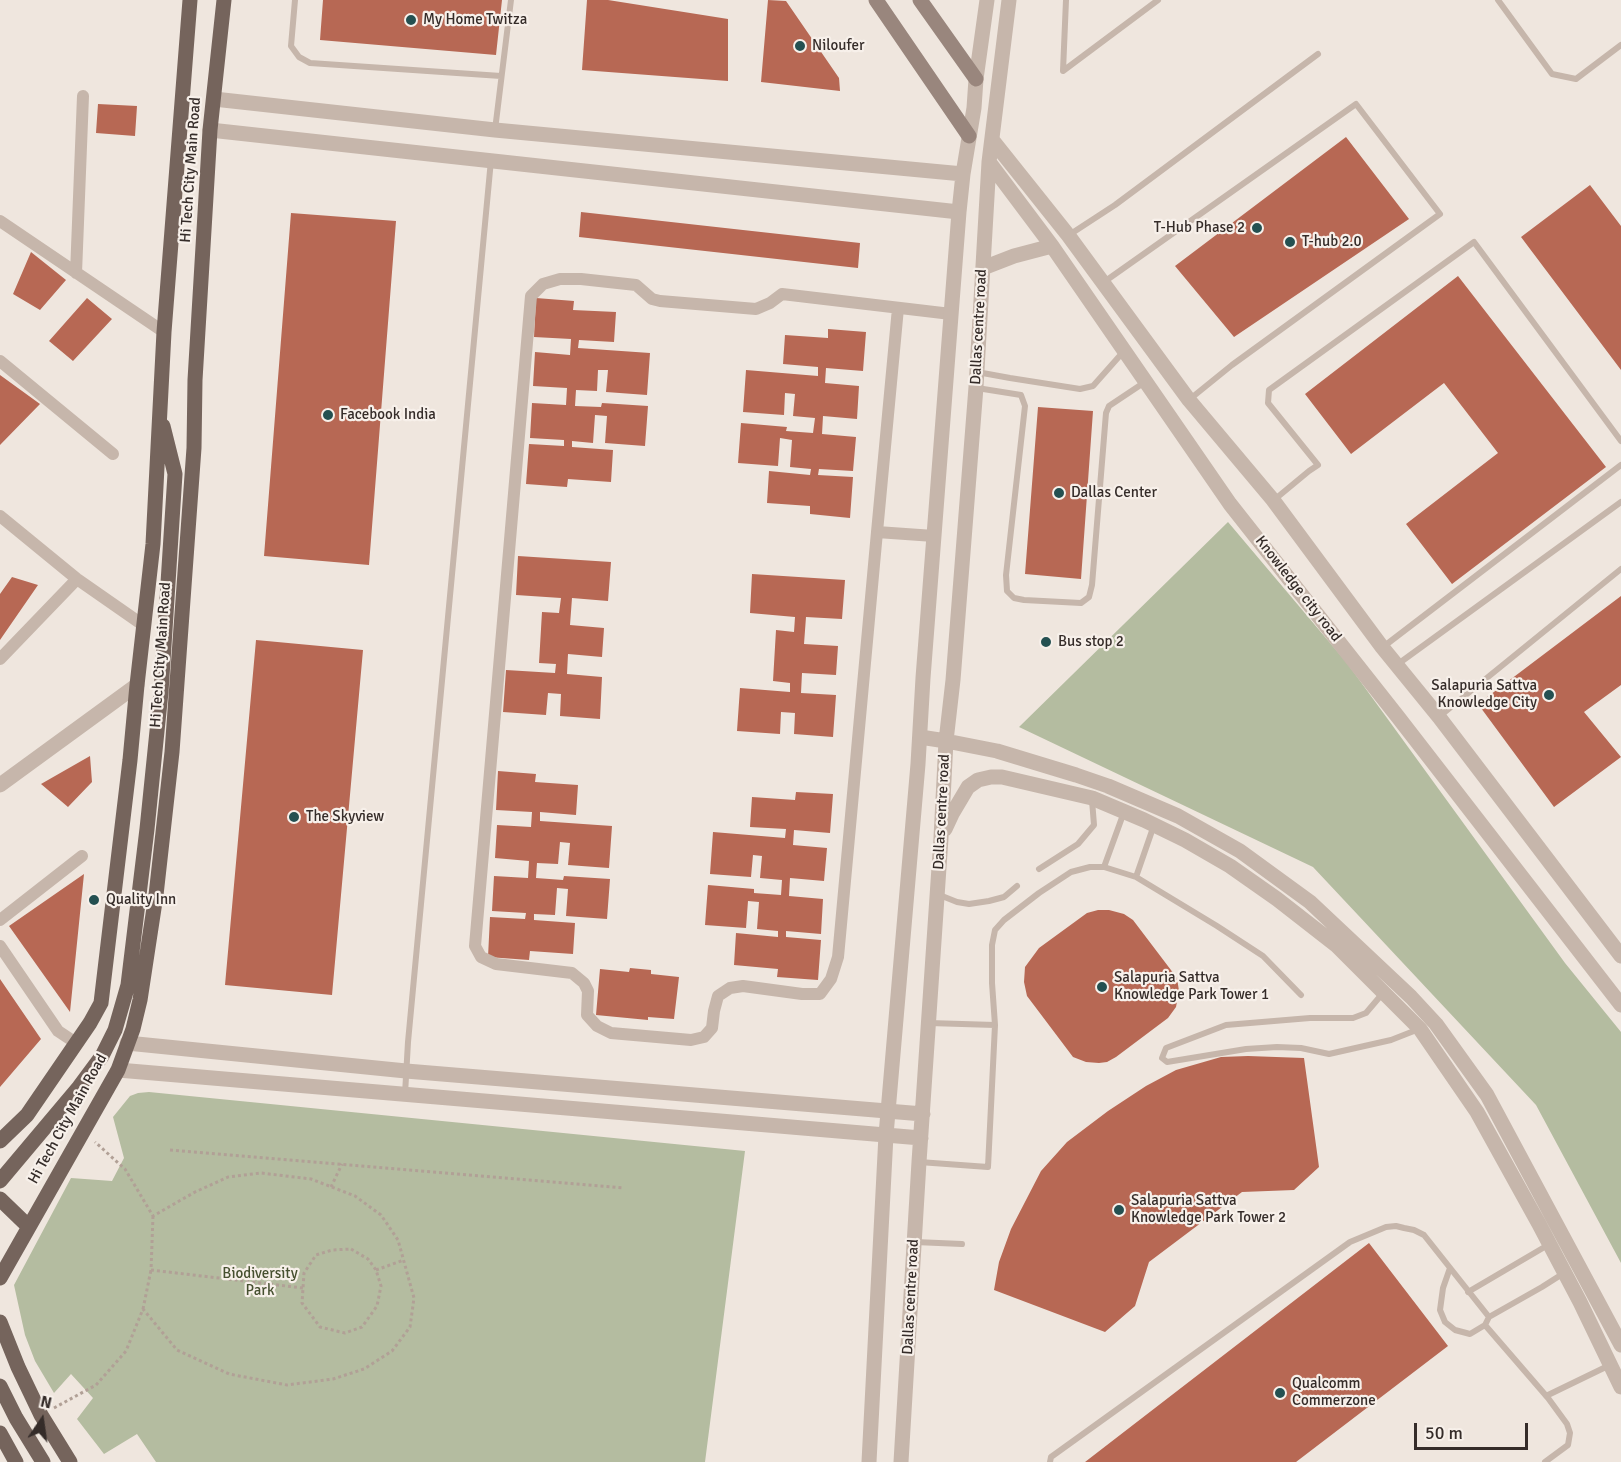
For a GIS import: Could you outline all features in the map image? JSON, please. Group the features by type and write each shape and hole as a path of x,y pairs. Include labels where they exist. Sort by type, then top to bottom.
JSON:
{"main road":[{"name":"Hi Tech City Main Road","path":"0,1141 27,1115 90,1023 101,1003 153,543 164,332 190,0"},
{"name":"Hi Tech City Main Road","path":"0,1278 118,1070 133,1029 140,1000 156,895 172,752 194,448 196,368 210,130 224,0"},
{"path":"876,0 969,136"},
{"path":"920,0 976,79"},
{"path":"0,1181 79,1088 102,1056 115,1030 128,985 161,692 175,474 159,411"},
{"path":"0,1199 29,1227"},
{"path":"1,1329 42,1415 70,1462"},
{"path":"0,1386 16,1418 43,1462"},
{"path":"0,1433 16,1462"}],"street":[{"name":"Dallas centre road","path":"869,1462 886,1135 920,737 958,212 987,0"},
{"name":"Dallas centre road","path":"901,1462 946,741 953,680 976,387 989,162 1009,0"},
{"path":"76,273 83,96"},
{"path":"214,99 495,130 963,174"},
{"path":"210,130 958,212"},
{"name":"Knowledge city road","path":"993,141 1068,235 1190,400 1273,500 1382,647 1620,954"},
{"name":"Knowledge city road","path":"989,162 1052,246 1230,504 1621,1005"},
{"path":"0,221 164,332"},
{"path":"983,268 1014,256 1052,246"},
{"path":"898,308 838,957 831,979 820,994 802,994 742,986 730,988 718,996 712,1028 704,1037 691,1040 611,1033 597,1026 587,1015 588,991 584,983 572,973 496,964 481,957 475,946 531,296 543,284 560,279 581,279 636,285 652,299 660,301 756,309 782,294 951,314"},
{"path":"0,361 113,454"},
{"path":"0,516 77,579 143,625"},
{"path":"877,532 934,536"},
{"path":"0,659 77,579"},
{"path":"0,785 137,685"},
{"path":"920,737 997,751 1108,786 1178,816 1240,851 1310,902 1404,990 1436,1024 1487,1095 1621,1345"},
{"path":"941,838 968,787 984,778 1002,777 1092,798 1185,840 1230,866 1336,945 1420,1029 1477,1112 1550,1244 1621,1387"},
{"path":"0,920 82,856"},
{"path":"0,946 58,1031 76,1043"},
{"path":"127,1043 406,1071 923,1114"},
{"path":"118,1070 921,1138"}],"lane":[{"path":"295,0 291,46 299,57 310,63 501,76"},
{"path":"495,130 511,0"},
{"path":"1066,0 1063,71 1158,0"},
{"path":"1498,0 1552,74 1575,79 1621,45"},
{"path":"1068,235 1115,205 1318,54"},
{"path":"1103,282 1356,104 1440,214 1232,364 1190,400"},
{"path":"405,1094 491,159"},
{"path":"1273,500 1318,465 1268,403 1269,390 1474,242 1621,441"},
{"path":"977,372 1080,388 1093,386 1124,351"},
{"path":"976,387 1021,395 1025,406 1006,575 1007,591 1014,598 1024,600 1081,603 1089,597 1092,585 1109,406 1146,382"},
{"path":"1382,647 1621,465"},
{"path":"1396,665 1621,502"},
{"path":"1438,717 1621,569"},
{"path":"1040,869 1078,844 1094,825 1092,798"},
{"path":"1104,867 1124,812"},
{"path":"1136,877 1154,825"},
{"path":"919,1161 988,1167 995,1025 992,983 992,945 995,930 1004,920 1040,892 1071,872 1090,867 1104,867 1136,877 1263,956 1301,995"},
{"path":"937,894 969,904 1004,897 1017,886"},
{"path":"1231,945 1234,937"},
{"path":"1384,992 1365,1012 1353,1018 1310,1018 1227,1025 1166,1048 1162,1058 1167,1062 1246,1049 1277,1047 1301,1048 1329,1054 1391,1040 1420,1029"},
{"path":"929,1023 995,1025"},
{"path":"1050,1462 1051,1457 1350,1242 1386,1227 1396,1226 1424,1235 1489,1317"},
{"path":"914,1242 962,1244"},
{"path":"1468,1292 1550,1244"},
{"path":"1450,1268 1443,1288 1440,1310 1445,1322 1455,1330 1470,1334 1485,1325 1489,1317 1564,1272"},
{"path":"1485,1325 1567,1424 1570,1433 1568,1445 1545,1462"},
{"path":"1546,1396 1611,1365"}],"path":[{"path":"42,1415 96,1385 126,1351 143,1309 151,1270 153,1216 125,1168 83,1131"},
{"path":"170,1150 624,1188"},
{"path":"331,1187 342,1164"},
{"path":"143,1309 177,1350 229,1374 287,1385 333,1379 364,1369 392,1351 410,1327 414,1299 398,1240 381,1215 355,1196 310,1179 261,1173 228,1177 195,1192 153,1216"},
{"path":"351,1249 368,1259 376,1270 381,1286 377,1306 362,1328 345,1333 320,1328 302,1304 304,1273 316,1256 332,1250 351,1249"},
{"path":"376,1270 404,1260"},
{"path":"151,1270 303,1288"}],"green space":[{"path":"1228,522 1347,663 1565,963 1621,1032 1621,1263 1536,1105 1313,867 1019,727"},
{"name":"Biodiversity Park","path":"149,1092 745,1151 705,1462 156,1462 137,1434 104,1454 77,1419 93,1398 71,1374 54,1393 35,1361 25,1335 14,1285 71,1178 112,1181 124,1158 113,1117 130,1096"}],"building":[{"name":"My Home Twitza","path":"323,0 502,0 496,55 320,40"},
{"path":"587,0 608,0 728,19 728,81 582,70"},
{"path":"768,0 786,1 839,78 840,91 761,82"},
{"path":"98,104 137,106 135,136 96,133"},
{"name":"T-hub 2.0","path":"1346,137 1409,219 1234,337 1175,266"},
{"path":"1590,185 1621,226 1621,370 1521,237"},
{"path":"581,212 860,243 858,268 579,237"},
{"path":"291,213 396,221 369,565 264,556"},
{"path":"31,252 66,280 40,310 13,294"},
{"path":"1458,276 1606,467 1452,584 1406,524 1498,453 1444,383 1351,454 1305,394"},
{"path":"87,298 112,319 73,361 49,341"},
{"path":"536,298 574,301 573,310 616,312 614,342 579,340 578,348 650,353 647,395 606,392 608,370 598,370 597,391 576,390 575,406 601,407 602,403 648,406 645,446 605,443 607,416 595,415 593,443 572,441 572,447 613,450 611,482 568,479 567,487 526,484 529,444 564,446 564,440 530,438 532,403 566,405 567,388 533,386 535,352 570,355 571,339 534,337"},
{"path":"828,329 866,332 863,371 826,368 825,383 859,386 857,419 823,416 822,434 856,437 853,471 819,469 818,475 853,477 850,518 810,514 810,506 767,503 769,471 810,475 811,469 790,467 792,440 780,438 778,466 738,463 741,423 787,427 786,431 813,433 815,418 793,416 795,394 785,393 784,415 743,412 746,370 818,376 818,367 783,364 785,335 828,338"},
{"path":"0,375 40,404 0,445"},
{"name":"Dallas Center","path":"1038,407 1093,411 1081,579 1025,574"},
{"path":"518,556 611,562 608,601 572,598 570,625 604,628 602,657 568,654 567,674 602,677 600,719 560,716 561,694 548,693 546,715 503,712 506,670 555,673 556,664 539,663 542,612 559,613 561,598 516,595"},
{"path":"752,574 845,580 842,619 806,617 804,644 838,646 836,675 802,673 801,693 836,695 833,737 794,734 795,713 781,712 780,734 737,731 740,688 790,692 790,683 773,681 776,630 794,632 795,617 750,613"},
{"path":"12,577 38,585 0,640 0,594"},
{"name":"Salapuria Sattva Knowledge City","path":"1621,596 1621,685 1584,712 1621,757 1554,807 1478,704"},
{"name":"The Skyview","path":"256,640 363,650 332,995 225,985"},
{"path":"90,756 92,782 68,807 41,784"},
{"path":"498,771 536,774 535,782 578,785 576,815 540,812 540,821 612,826 609,868 568,865 570,843 560,842 558,864 537,863 536,878 563,880 564,876 610,879 607,919 566,916 568,889 557,888 555,915 534,914 534,920 575,923 573,954 530,951 529,960 488,957 490,917 525,919 526,913 492,911 494,876 528,878 529,861 495,858 497,825 531,827 532,812 496,810"},
{"path":"796,792 833,794 830,833 794,830 793,845 827,848 824,881 790,878 789,896 823,899 821,934 786,931 786,937 821,940 818,980 777,977 778,969 734,965 736,933 778,937 778,931 757,929 759,902 748,901 746,928 705,925 708,885 754,889 754,893 781,895 782,880 760,878 762,856 753,855 751,877 710,874 713,832 785,838 786,829 750,827 752,797 795,800"},
{"path":"84,874 70,1012 9,926"},
{"name":"Salapuria Sattva Knowledge Park Tower 1","path":"1098,910 1124,914 1133,920 1177,978 1179,991 1176,1007 1168,1018 1116,1057 1099,1063 1086,1062 1073,1057 1027,996 1024,982 1025,967 1039,948 1087,913"},
{"path":"630,968 651,970 651,974 679,977 674,1019 648,1017 648,1020 596,1015 600,969 629,972"},
{"path":"0,979 41,1039 0,1087"},
{"name":"Salapuria Sattva Knowledge Park Tower 2","path":"1221,1057 1304,1058 1319,1167 1294,1190 1242,1192 1149,1262 1135,1306 1105,1332 994,1290 999,1262 1011,1229 1041,1171 1067,1142 1108,1111 1176,1070"},
{"name":"Qualcomm Commerzone","path":"1369,1243 1448,1346 1296,1462 1085,1462"}],"place":[{"name":"My Home Twitza","path":"411,20"},
{"name":"Niloufer","path":"800,46"},
{"name":"T-Hub Phase 2","path":"1257,228"},
{"name":"T-hub 2.0","path":"1290,242"},
{"name":"Facebook India","path":"328,415"},
{"name":"Dallas Center","path":"1059,493"},
{"name":"Bus stop 2","path":"1046,642"},
{"name":"Salapuria Sattva Knowledge City","path":"1549,695"},
{"name":"The Skyview","path":"294,817"},
{"name":"Quality Inn","path":"94,900"},
{"name":"Salapuria Sattva Knowledge Park Tower 1","path":"1102,987"},
{"name":"Salapuria Sattva Knowledge Park Tower 2","path":"1119,1210"},
{"name":"Qualcomm Commerzone","path":"1280,1393"}]}
